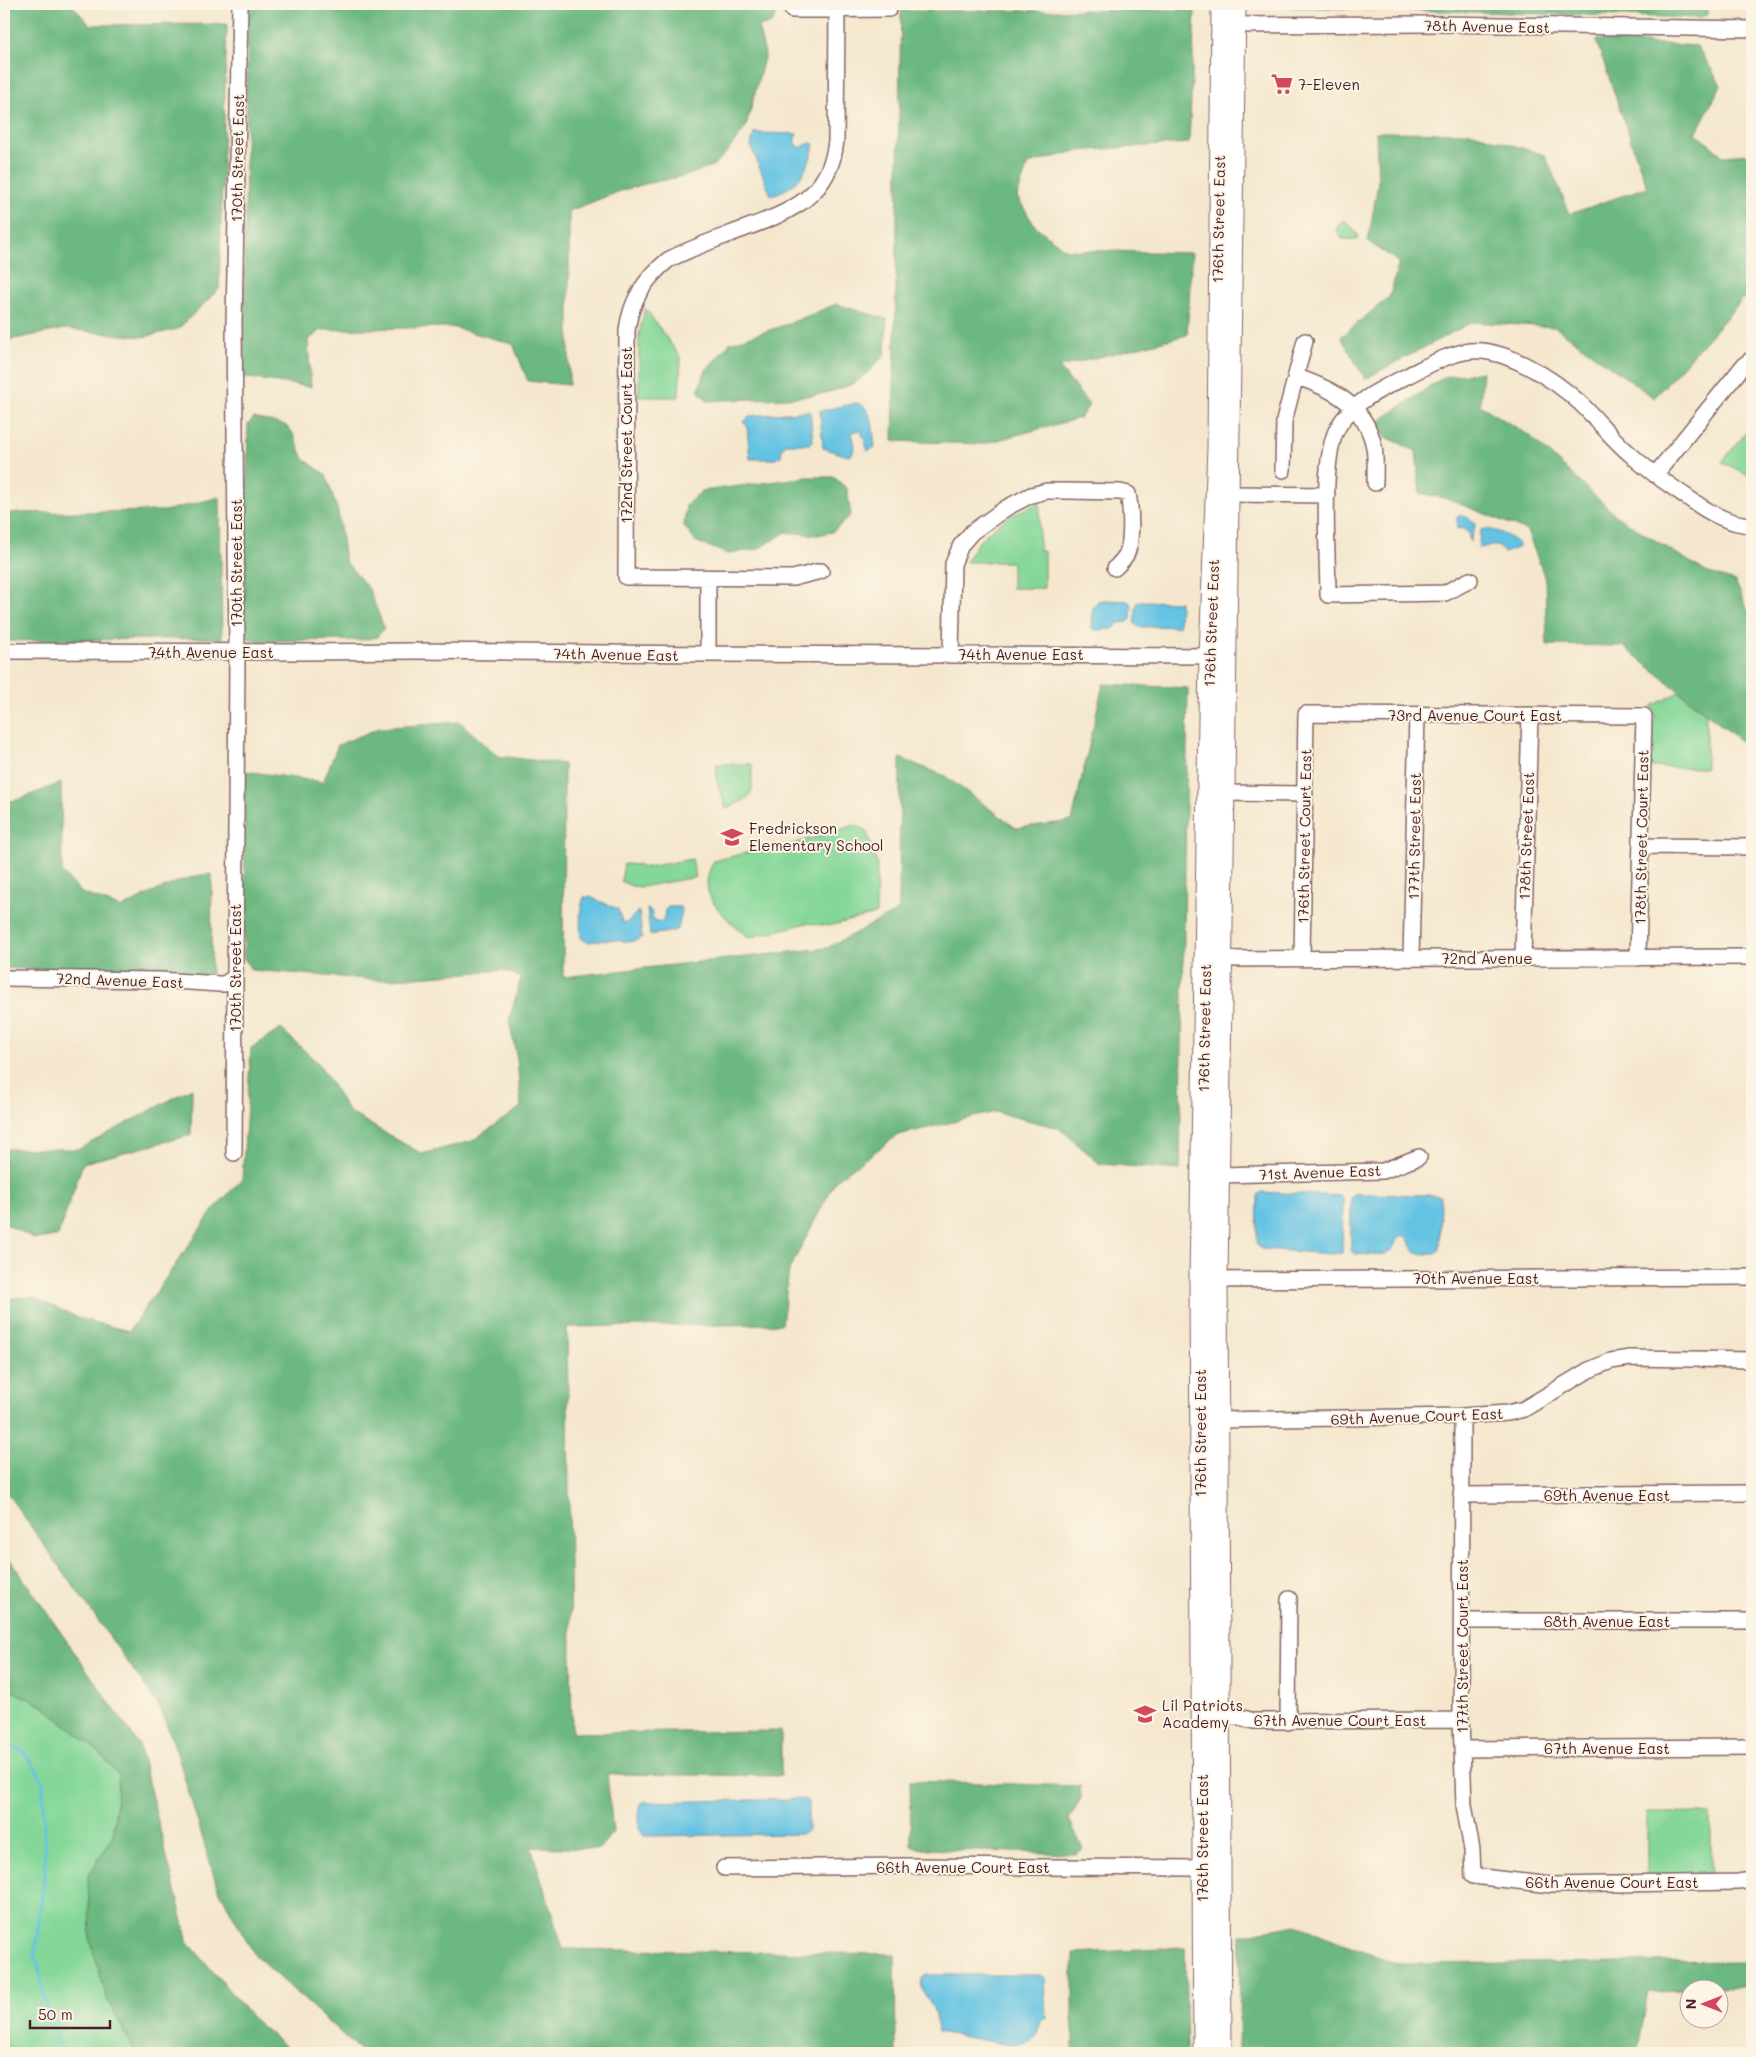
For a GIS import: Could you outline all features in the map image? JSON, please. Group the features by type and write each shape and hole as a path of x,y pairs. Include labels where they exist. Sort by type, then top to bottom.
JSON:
{"main road":[{"name":"176th Street East","path":"1221,4 1229,25 1230,494 1218,656 1225,793 1219,1175 1208,1280 1218,1420 1222,2053"},
{"name":"176th Street East","path":"1203,2053 1202,1868 1208,1280 1218,656 1217,448 1229,25 1236,4"},
{"path":"1217,448 1222,486 1230,494"},
{"path":"1202,1942 1208,1964 1214,2004 1217,2008 1222,2009"}],"street":[{"name":"170th Street East","path":"234,1153 237,652 234,324 240,4"},
{"path":"792,10 888,9"},
{"name":"172nd Street Court East","path":"708,578 626,578 627,330 629,316 637,294 653,273 668,260 786,213 807,199 822,183 835,155 837,10"},
{"name":"78th Avenue East","path":"1229,25 1436,24 1752,29"},
{"path":"1283,470 1284,421 1297,378 1305,341"},
{"path":"1470,580 1445,593 1328,595 1327,494 1329,456 1332,443 1338,426 1355,407 1381,388 1444,357 1471,351 1495,353 1533,368 1579,402 1629,454 1655,475 1693,502 1723,519 1752,525"},
{"path":"1655,475 1744,365 1752,359"},
{"path":"1297,378 1336,394 1355,407 1369,433 1374,448 1375,482"},
{"path":"951,654 953,564 961,545 972,532 1006,508 1031,495 1047,492 1120,492 1128,494 1130,504 1129,542 1126,554 1115,568"},
{"path":"1230,494 1327,494"},
{"path":"708,654 708,578 793,578 821,570"},
{"name":"74th Avenue East","path":"4,651 416,651 1218,656"},
{"name":"73rd Avenue Court East","path":"1306,714 1644,716"},
{"name":"176th Street Court East","path":"1302,958 1306,714"},
{"name":"177th Street East","path":"1411,958 1417,715"},
{"name":"178th Street East","path":"1523,958 1530,715"},
{"name":"178th Street Court East","path":"1638,958 1644,716"},
{"path":"1225,793 1305,794"},
{"path":"1641,846 1752,847"},
{"name":"72nd Avenue","path":"1222,959 1752,957"},
{"name":"72nd Avenue East","path":"4,978 160,980 224,984 235,977"},
{"name":"71st Avenue East","path":"1219,1175 1383,1171 1419,1157"},
{"name":"70th Avenue East","path":"1208,1280 1752,1276"},
{"name":"69th Avenue Court East","path":"1218,1420 1462,1416 1508,1413 1524,1409 1589,1370 1611,1361 1630,1358 1752,1360"},
{"name":"177th Street Court East","path":"1462,1416 1461,1720 1464,1805 1472,1850 1473,1876"},
{"name":"69th Avenue East","path":"1461,1495 1752,1494"},
{"path":"1288,1722 1289,1599"},
{"name":"68th Avenue East","path":"1462,1621 1752,1621"},
{"name":"67th Avenue Court East","path":"1219,1718 1239,1717 1254,1722 1461,1720"},
{"name":"67th Avenue East","path":"1462,1749 1752,1747"},
{"name":"66th Avenue Court East","path":"724,1868 916,1866 1202,1868"},
{"name":"66th Avenue Court East","path":"1473,1876 1552,1884 1738,1882 1752,1880"}],"green space":[{"path":"4,4 71,4 90,25 227,24 219,289 178,329 143,337 65,329 4,341"},
{"path":"248,4 781,4 772,23 758,27 765,54 746,127 727,152 714,165 689,175 623,190 569,211 569,385 528,381 513,344 452,327 322,330 308,340 311,387 243,377"},
{"path":"1284,4 1708,4 1708,14 1699,18 1293,7"},
{"path":"1195,10 1189,143 1076,151 1028,164 1017,197 1035,226 1066,250 1192,253 1187,335 1059,367 1089,405 1080,418 983,444 893,441 901,11"},
{"path":"1596,40 1697,46 1721,85 1696,133 1723,156 1748,154 1752,148 1752,289 1654,398 1555,327 1472,322 1365,379 1341,337 1390,296 1399,262 1368,242 1378,183 1376,132 1473,133 1545,155 1570,214 1647,187"},
{"path":"1345,220 1358,235 1358,239 1342,239 1336,229"},
{"path":"836,304 887,319 885,355 855,383 817,395 780,398 708,401 698,391 706,370 730,343 788,324"},
{"path":"645,308 681,358 679,397 639,397 639,334"},
{"path":"1483,372 1480,405 1530,436 1618,517 1706,572 1735,581 1752,620 1752,750 1623,646 1547,645 1545,578 1527,531 1448,499 1420,493 1416,451 1384,436 1379,421 1444,377"},
{"path":"254,418 285,425 292,432 304,459 326,475 338,512 345,561 369,589 384,628 377,637 361,640 257,641 248,638 244,628 248,424"},
{"path":"1752,425 1752,477 1722,462"},
{"path":"808,477 834,477 847,489 851,515 832,532 817,535 786,532 758,549 728,554 695,541 684,526 686,505 702,491"},
{"path":"220,497 222,638 4,641 4,513 165,511"},
{"path":"1040,503 1039,551 1044,551 1044,588 1012,588 1012,562 966,562 979,542 997,525 1018,512"},
{"path":"1103,684 1188,688 1180,1170 1100,1164 1059,1128 995,1112 898,1135 836,1180 789,1270 782,1324 567,1327 572,1733 781,1731 781,1776 607,1774 613,1832 599,1849 531,1847 563,1949 895,1954 896,2053 363,2053 254,1954 217,1886 175,1747 159,1706 4,1489 4,1299 33,1297 78,1318 129,1331 214,1209 242,1179 251,1048 281,1029 319,1064 349,1112 422,1154 472,1141 521,1107 517,1058 509,1021 521,978 503,970 379,980 251,970 244,958 245,771 323,782 338,745 379,728 460,722 498,756 564,764 563,977 827,948 899,910 900,758 945,776 1016,828 1072,821"},
{"path":"1679,692 1706,713 1706,768 1649,767 1649,737 1655,718 1652,706"},
{"path":"717,764 752,764 752,789 748,798 726,809 716,779"},
{"path":"61,783 62,872 82,893 122,908 179,882 212,874 211,975 4,968 4,802 17,800"},
{"path":"855,825 866,830 877,864 876,914 829,926 807,923 748,938 722,913 709,895 707,885 708,874 714,861 773,846 775,849 780,848"},
{"path":"692,859 696,877 641,887 631,886 621,881 624,864 640,865 641,868"},
{"path":"192,1088 191,1135 83,1163 58,1236 35,1239 4,1223 4,1149 79,1149"},
{"path":"4,1551 139,1745 188,1942 255,2021 293,2053 136,2053 107,1999 90,1940 88,1877 113,1835 119,1776 100,1753 43,1706 4,1687"},
{"path":"4,1687 43,1706 100,1753 119,1776 113,1835 88,1877 107,1999 136,2053 11,2053 4,2041"},
{"path":"910,1781 1080,1786 1081,1798 1069,1819 1083,1849 1076,1854 921,1849 911,1845"},
{"path":"1647,1813 1711,1813 1711,1880 1647,1880"},
{"path":"1297,1925 1397,1964 1752,1961 1752,1987 1728,1988 1728,1980 1678,1980 1678,1989 1649,1990 1637,2053 1239,2053 1240,1935"},
{"path":"1185,1948 1187,2053 1073,2053 1073,1953"}],"water":[{"path":"754,133 797,134 794,140 800,148 810,143 814,144 805,171 795,183 771,196 751,146"},
{"path":"856,403 862,405 869,414 872,421 875,447 868,451 861,430 852,432 855,447 852,454 848,456 823,448 820,411"},
{"path":"810,411 813,441 810,444 785,444 781,456 775,459 750,459 747,426 744,422 750,416"},
{"path":"1459,515 1474,522 1475,526 1470,542 1468,532 1461,528 1457,529 1457,518"},
{"path":"1485,529 1507,536 1515,541 1519,547 1504,553 1496,546 1478,548 1481,530"},
{"path":"1098,601 1128,601 1132,605 1131,618 1128,622 1119,623 1113,629 1094,630 1092,628 1093,608"},
{"path":"1141,601 1180,602 1179,626 1138,627 1134,623 1137,603"},
{"path":"584,897 590,897 618,909 622,922 626,923 639,911 642,937 629,942 612,940 587,942 581,938 580,923"},
{"path":"668,907 680,907 682,911 678,929 650,935 647,909 651,911 653,919 660,922 664,918 665,910"},
{"path":"1262,1192 1341,1196 1343,1201 1342,1253 1331,1254 1264,1249 1259,1247 1257,1242 1258,1195"},
{"path":"1354,1194 1441,1196 1440,1248 1436,1254 1417,1252 1407,1237 1402,1235 1386,1254 1355,1254 1351,1251 1351,1198"},
{"path":"804,1799 808,1802 808,1830 801,1834 644,1836 639,1829 639,1806 643,1802"},
{"path":"928,1975 1041,1975 1044,1977 1046,2018 1039,2022 1037,2033 1031,2040 1010,2045 937,2032 934,2011 921,1983 922,1978"}],"waterway":[{"path":"4,1743 24,1752 43,1780 45,1870 35,1952 52,2030 65,2053"}],"place":[{"name":"7-Eleven","path":"1282,84"},
{"name":"Fredrickson Elementary School","path":"732,837"},
{"name":"Lil Patriots Academy","path":"1145,1714"}]}
